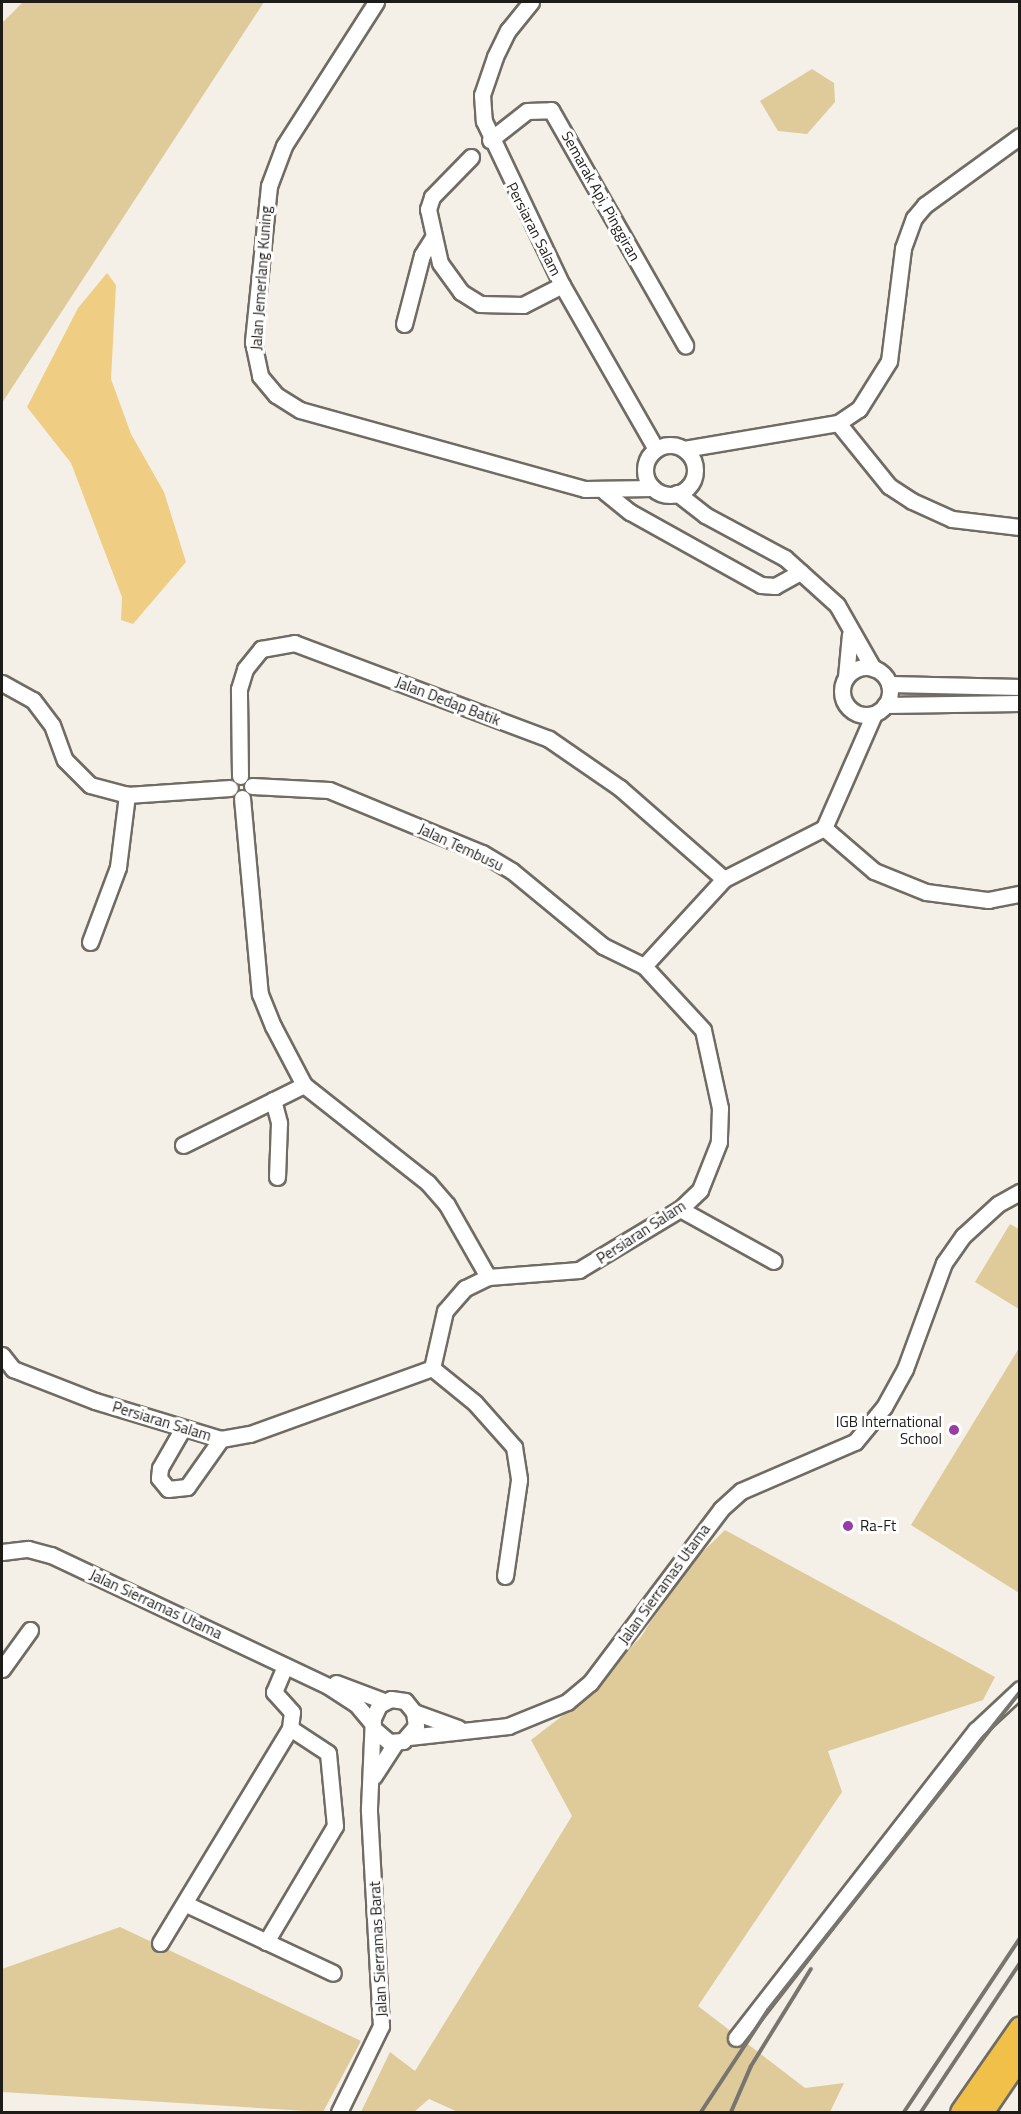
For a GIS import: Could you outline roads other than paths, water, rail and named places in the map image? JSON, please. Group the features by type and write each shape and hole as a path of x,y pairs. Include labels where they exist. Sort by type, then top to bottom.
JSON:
{"highway":[{"path":"961,2112 1020,2027"},
{"path":"982,2112 1020,2056"}],"street":[{"name":"Jalan Jemerlang Kuning","path":"376,2 284,146 269,186 253,342 260,376 276,395 300,410 605,492 653,488"},
{"name":"Persiaran Salam","path":"531,2 508,30 482,95 490,140 562,285 656,449"},
{"name":"Semarak Api, Pinggiran","path":"490,140 527,111 551,110 685,345"},
{"path":"624,489 645,467 656,449 670,444 684,449 838,423 860,410 889,361 903,248 914,218 925,205 1020,136"},
{"path":"471,157 432,197 427,220 440,263 461,292 480,304 523,305 562,285"},
{"path":"404,324 422,255 432,239"},
{"path":"838,423 889,486 912,501 970,523 1020,527"},
{"path":"677,493 723,442"},
{"path":"684,449 694,473 705,515"},
{"path":"645,467 653,488 677,493 705,515 785,558 837,605 850,634 873,668 889,684 1020,687"},
{"path":"605,492 630,512 761,585 775,586 800,572"},
{"path":"850,634 843,699 852,711 854,750"},
{"name":"Jalan Dedap Batik","path":"235,782 239,689 244,669 261,649 294,643 549,739 620,788 724,879"},
{"path":"846,677 858,668 873,668"},
{"path":"2,683 33,700 52,725 76,773 105,791 127,795 235,782 252,786 242,798"},
{"path":"644,966 724,879 824,828 854,750 879,710 889,684"},
{"path":"852,711 1020,703"},
{"path":"235,782 242,798 260,994 304,1084 428,1184 447,1205 488,1277"},
{"name":"Jalan Tembusu","path":"252,786 329,790 482,853 512,871 603,946 644,966"},
{"path":"90,942 121,858 127,795"},
{"path":"824,828 874,871 926,892 988,900 1020,894"},
{"name":"Persiaran Salam","path":"2,1355 12,1369 221,1439 250,1434 432,1368 449,1305 465,1288 488,1277 579,1270 680,1209 700,1190 719,1142 716,1073 703,1030 644,966"},
{"path":"183,1145 304,1084"},
{"path":"273,1100 279,1123 277,1177"},
{"name":"Jalan Sierramas Utama","path":"402,1740 461,1729 508,1726 567,1702 597,1674 721,1509 741,1491 855,1442 884,1407 905,1369 944,1263 963,1236 998,1204 1020,1192"},
{"path":"680,1209 774,1261"},
{"path":"432,1368 475,1403 514,1447 519,1480 506,1576"},
{"path":"183,1428 160,1468 159,1478 168,1489 187,1487 221,1439"},
{"name":"Jalan Sierramas Utama","path":"2,1552 28,1549 51,1555 307,1676 356,1704 374,1727"},
{"path":"2,1669 30,1630"},
{"path":"160,1943 186,1904 290,1728 292,1712 274,1692 285,1666"},
{"name":"Jalan Sierramas Utama","path":"307,1676 384,1701"},
{"path":"736,2038 976,1730 1020,1689"},
{"path":"398,1699 414,1712 416,1726 402,1740 383,1739 374,1727 375,1711 384,1701 398,1699"},
{"name":"Jalan Sierramas Utama","path":"414,1712 461,1729"},
{"name":"Jalan Sierramas Barat","path":"339,2112 353,2088 381,2026 369,1808 374,1776 374,1727"},
{"path":"266,1942 335,1826 328,1753 290,1728"},
{"name":"Jalan Sierramas Barat","path":"374,1776 402,1740"},
{"path":"186,1904 333,1973"}],"railway":[{"path":"701,2112 768,2010 1020,1692"},
{"path":"904,2112 1020,1938"},
{"path":"921,2112 1020,1963"},
{"path":"731,2112 751,2066 811,1969"}],"place":[{"name":"IGB International School","path":"954,1430"},
{"name":"Ra-Ft","path":"848,1526"}]}
